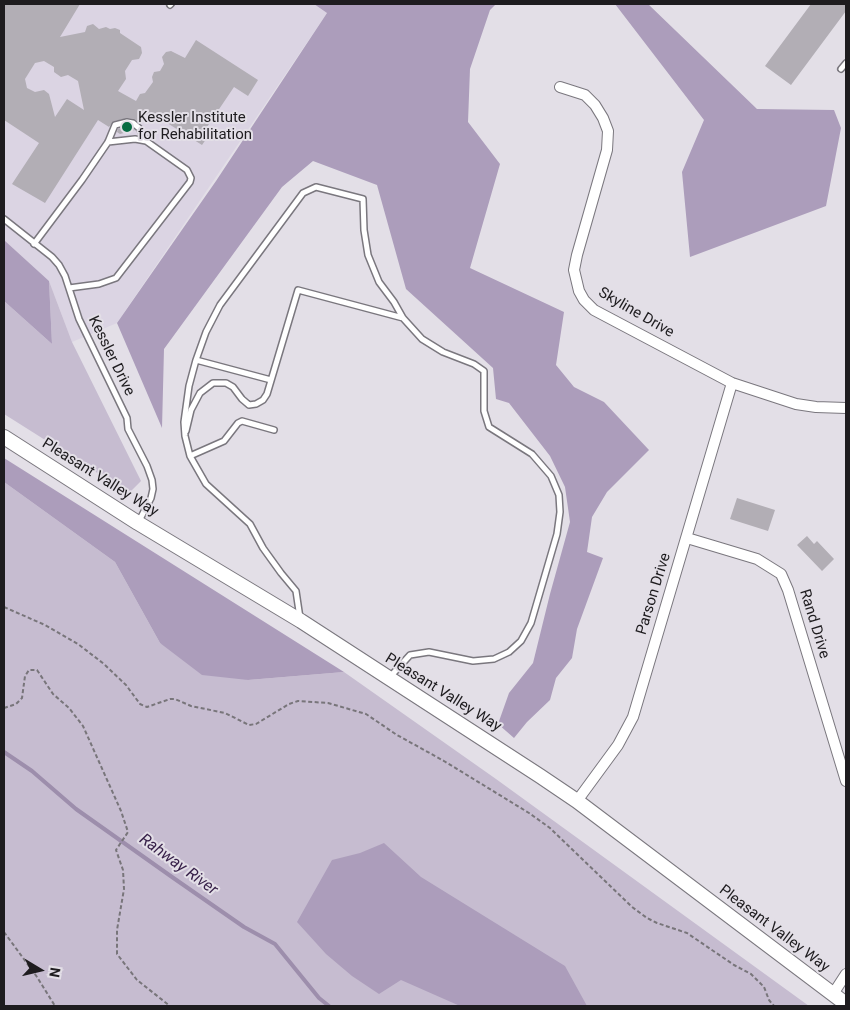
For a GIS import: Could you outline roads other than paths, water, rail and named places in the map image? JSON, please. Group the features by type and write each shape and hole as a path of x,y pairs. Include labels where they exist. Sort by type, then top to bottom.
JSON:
{"main road":[{"name":"Pleasant Valley Way","path":"4,437 138,523 301,621 496,746 577,801 846,1004"}],"street":[{"name":"Skyline Drive","path":"560,87 585,96 595,105 608,131 606,150 574,270 581,296 594,310 732,383 796,404 846,408"},
{"name":"Parson Drive","path":"577,801 618,745 633,717 732,383"},
{"name":"Rand Drive","path":"687,538 757,559 781,574 788,590 846,781"},
{"path":"833,994 846,974"}],"lane":[{"path":"841,69 846,63"},
{"path":"34,244 82,180 108,142 115,126 127,122 133,123 140,128 146,141"},
{"path":"69,288 100,284 116,278 190,182 190,173 187,170 146,141 135,139 108,142"},
{"path":"301,621 296,591 277,567 250,524 206,484 190,456 184,436 184,422 189,386 196,360 206,332 221,304 303,193 316,187 364,199 364,230 368,255 378,282 394,302 403,318 422,339 443,352 474,364 484,371 484,411 489,427 532,454 552,476 559,494 560,512 557,534 531,623 521,641 509,652 494,659 473,661 429,652 410,655 388,678"},
{"name":"Kessler Drive","path":"4,219 59,265 80,319 127,418 128,429 148,466 154,489 138,523"},
{"path":"184,436 191,410 200,393 213,383 226,383 233,387 249,405 263,400 267,394 298,290 403,318"},
{"path":"196,360 271,380"},
{"path":"190,456 224,441 238,423 242,421 274,430"}],"waterway":[{"name":"Rahway River","path":"4,752 32,771 76,809 244,927 275,944 319,998 329,1006"}],"place":[{"name":"Kessler Institute for Rehabilitation","path":"127,127"}]}
